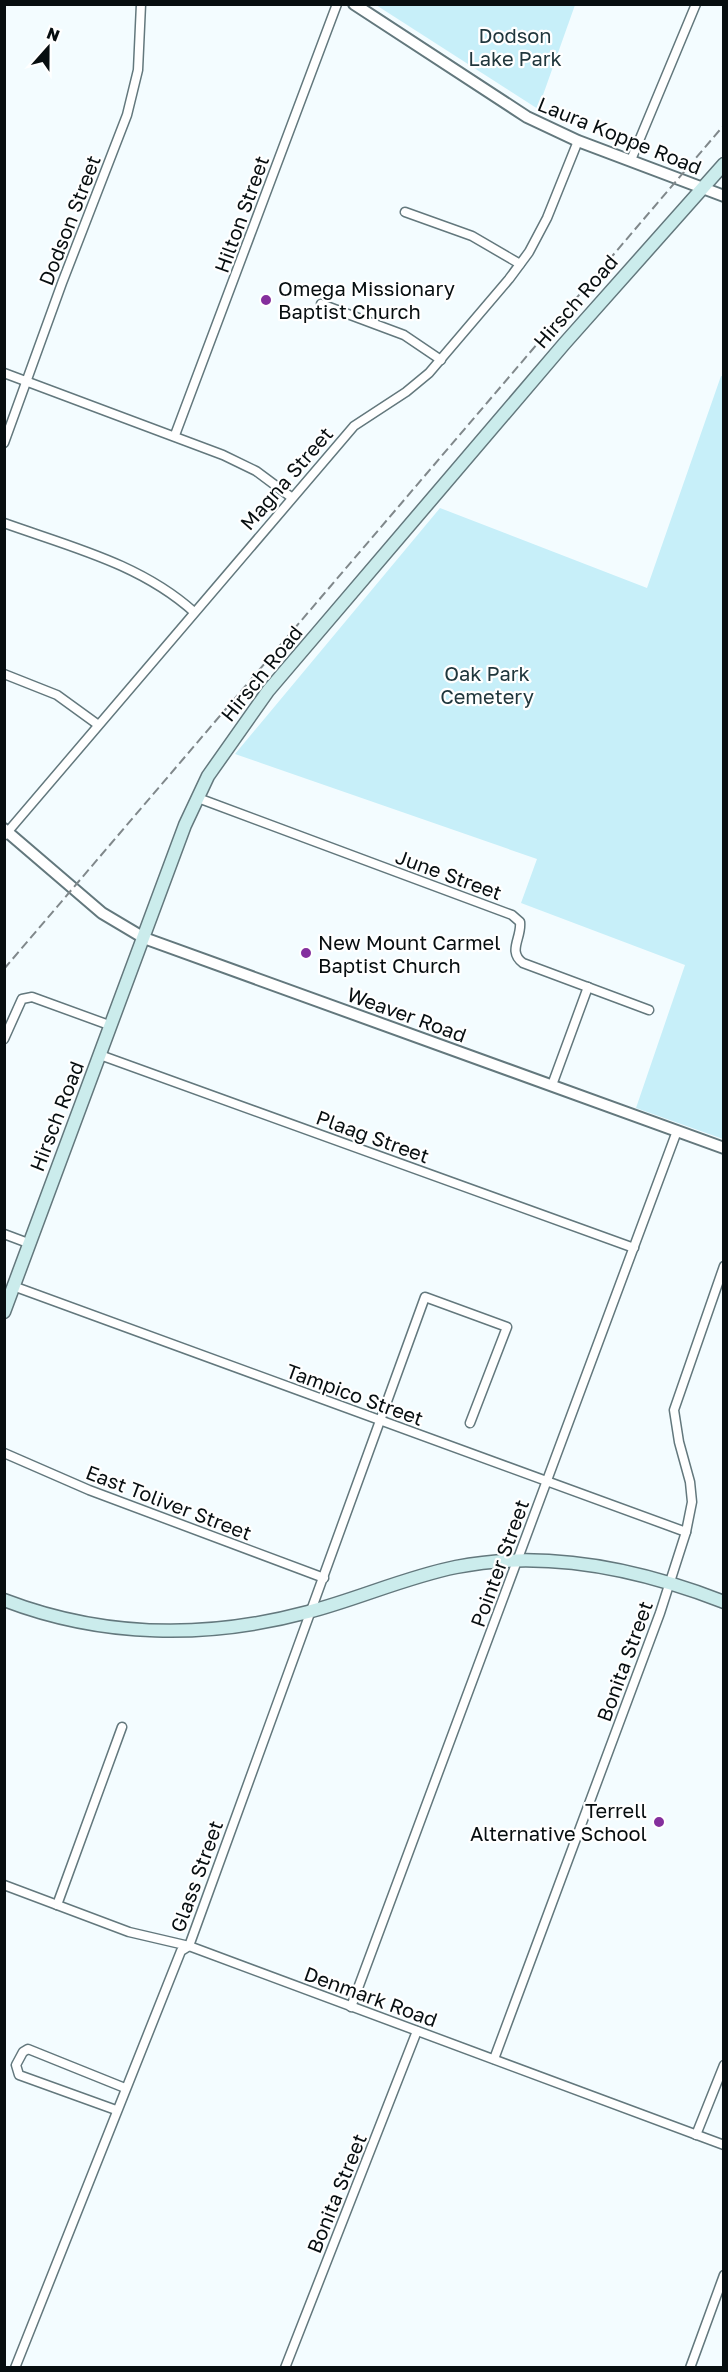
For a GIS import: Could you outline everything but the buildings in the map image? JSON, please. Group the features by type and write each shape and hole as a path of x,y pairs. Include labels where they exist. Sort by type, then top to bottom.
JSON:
{"main road":[{"name":"Hirsch Road","path":"4,1311 184,825 224,751 268,691 564,344 723,164"},
{"path":"4,1600 61,1620 101,1627 177,1632 253,1626 458,1567 518,1561 594,1564 670,1581 723,1602"}],"street":[{"name":"Dodson Street","path":"4,443 62,283 127,116 138,70 141,4"},
{"name":"Hilton Street","path":"176,435 337,4"},
{"name":"Laura Koppe Road","path":"354,4 517,111 578,141 723,196"},
{"path":"631,160 696,4"},
{"name":"Magna Street","path":"6,832 354,426 406,392 441,360 520,264 547,218 578,141"},
{"path":"405,212 472,236 520,264"},
{"path":"321,304 404,335 441,360"},
{"path":"4,373 176,435 249,467 291,497"},
{"path":"4,523 134,570 173,593 194,612"},
{"path":"4,674 57,695 97,724"},
{"name":"June Street","path":"198,798 512,915 520,922 514,948 518,958 649,1010"},
{"name":"Weaver Road","path":"6,832 102,913 144,938 723,1148"},
{"path":"552,1085 588,987"},
{"path":"4,1039 22,999 32,997 109,1025"},
{"name":"Plaag Street","path":"100,1055 634,1248"},
{"name":"Pointer Street","path":"351,2007 677,1131"},
{"path":"4,1234 28,1244"},
{"name":"Bonita Street","path":"494,2059 686,1532 692,1502 690,1482 679,1442 674,1410 723,1266"},
{"name":"Tampico Street","path":"13,1286 686,1532"},
{"name":"Glass Street","path":"15,2367 125,2088 182,1951 189,1946 425,1297 507,1327 470,1423"},
{"name":"East Toliver Street","path":"4,1453 89,1490 324,1578"},
{"path":"57,1905 122,1727"},
{"name":"Denmark Road","path":"4,1885 129,1932 189,1946 723,2145"},
{"name":"Bonita Street","path":"285,2367 417,2031"},
{"path":"116,2110 19,2075 16,2065 23,2052 28,2049 125,2088"},
{"path":"696,2135 723,2065"},
{"path":"690,2367 723,2276"}],"green space":[{"name":"Dodson Lake Park","path":"376,5 575,5 538,109"},
{"name":"Oak Park Cemetery","path":"721,376 724,377 723,1139 636,1108 685,965 521,903 537,859 235,754 440,508 647,588"}],"railway":[{"path":"4,969 724,125"}],"place":[{"name":"Omega Missionary Baptist Church","path":"266,300"},
{"name":"New Mount Carmel Baptist Church","path":"306,953"},
{"name":"Terrell Alternative School","path":"659,1822"}]}
